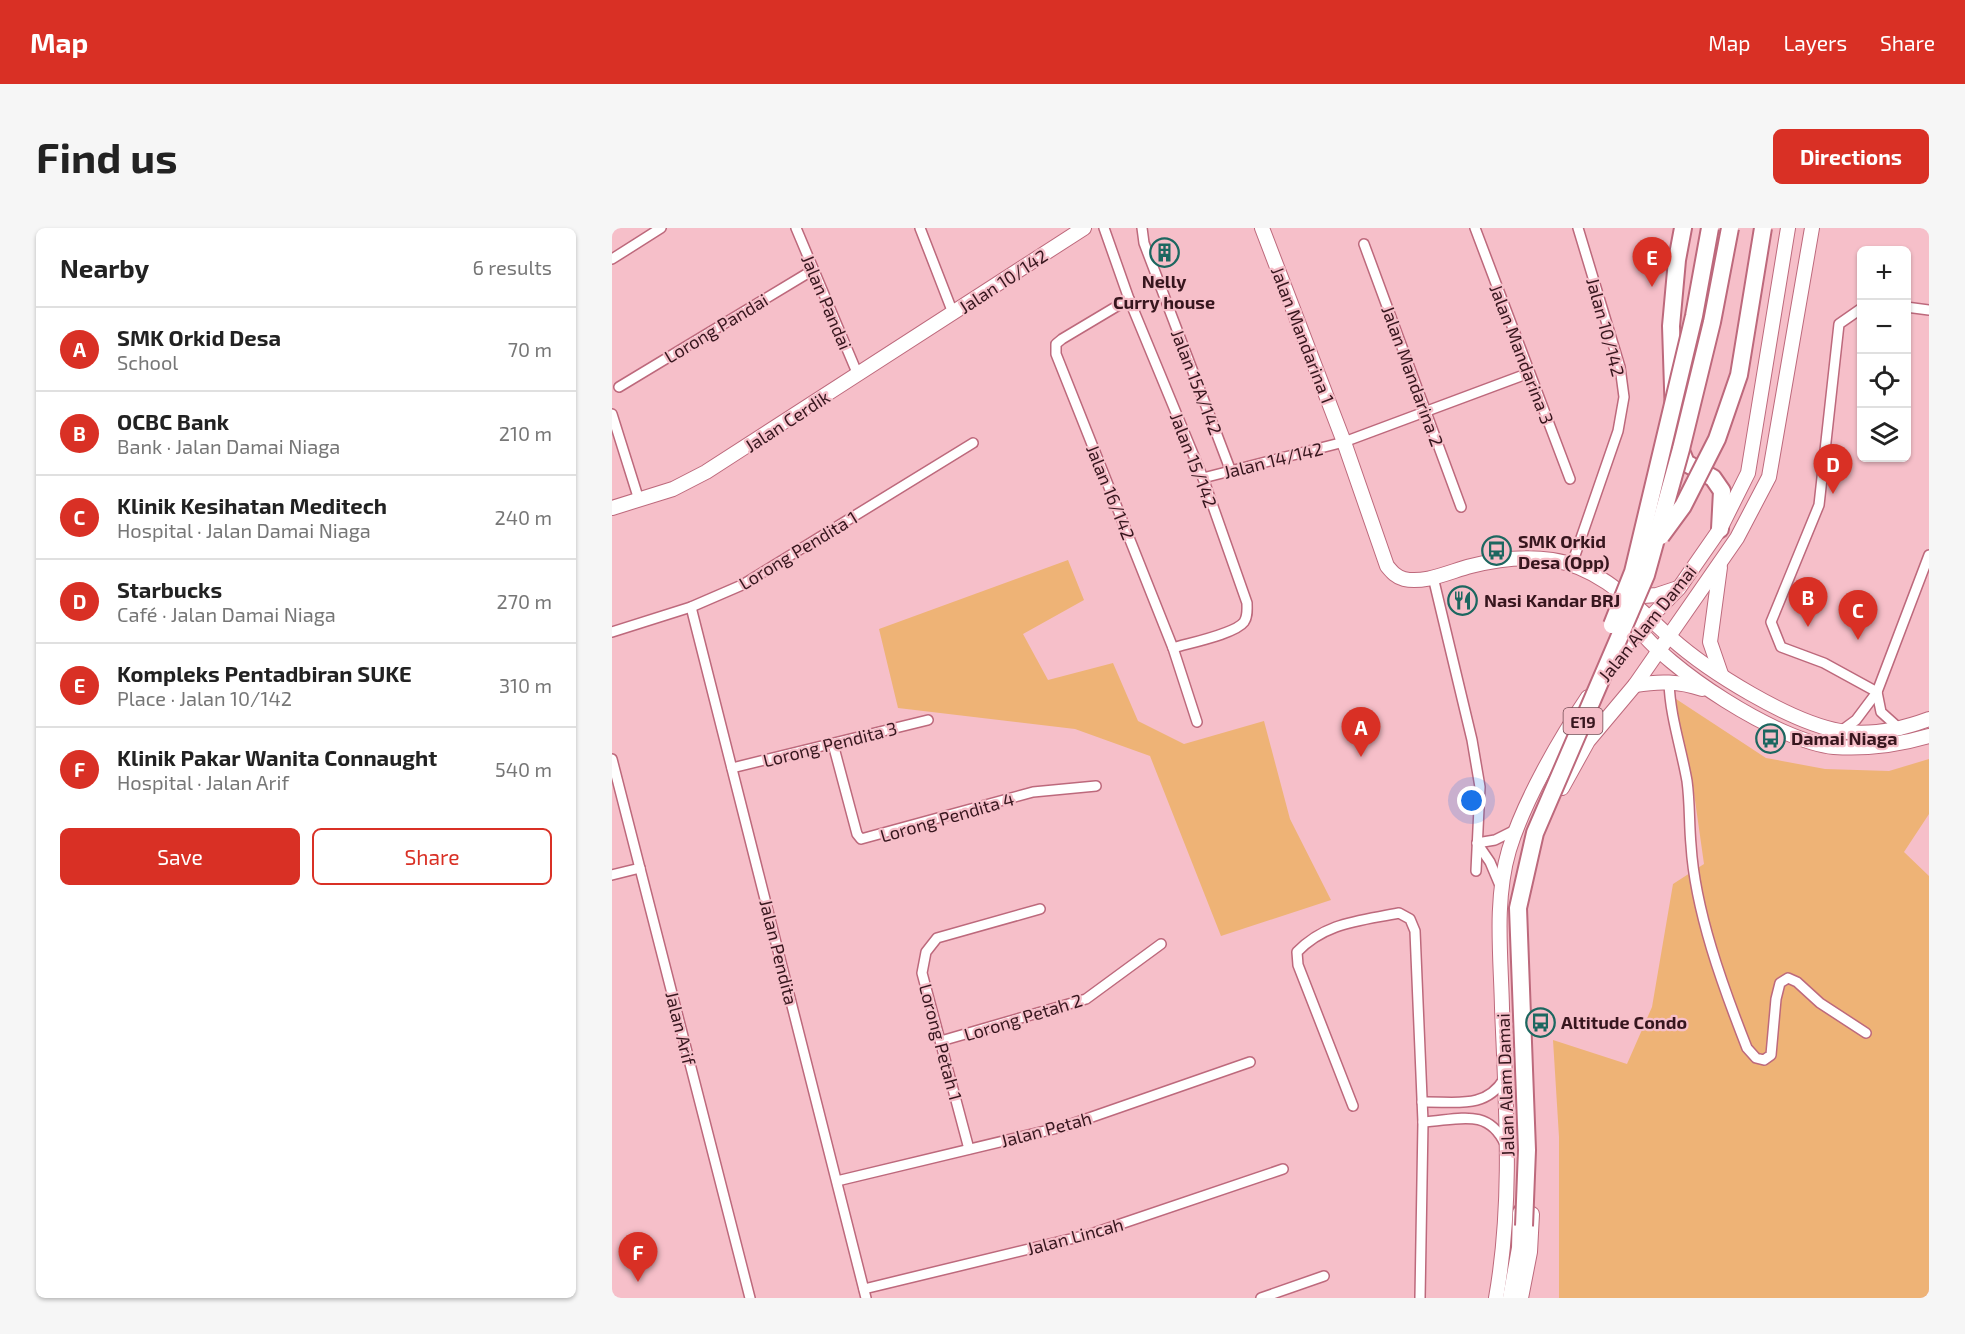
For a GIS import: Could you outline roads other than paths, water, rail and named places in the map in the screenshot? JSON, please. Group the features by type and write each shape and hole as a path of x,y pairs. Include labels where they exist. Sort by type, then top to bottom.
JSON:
{"highway":[{"path":"1683,228 1677,260 1671,369 1677,441 1686,463 1713,478 1722,491 1720,529"},
{"name":"E19","path":"1513,1298 1520,1248 1522,1151 1513,908 1529,834 1633,572 1694,316 1710,228"},
{"name":"E19","path":"1513,1298 1524,1248 1527,1150 1518,908 1534,832 1646,575 1684,437 1712,322 1731,228"},
{"path":"1633,572 1683,506 1717,439 1739,375 1763,228"}],"main road":[{"name":"Jalan 10/142","path":"953,313 1084,228"},
{"name":"Jalan Mandarina 1","path":"1262,228 1344,442 1387,566 1395,575 1406,580 1433,577 1473,566 1525,558 1572,564 1608,583 1627,597 1670,637 1722,677 1799,717 1841,731 1901,730"},
{"name":"Jalan Alam Damai","path":"1496,1298 1504,1254 1509,1152 1499,916 1509,852 1517,829 1568,726 1615,658 1639,629 1679,588 1720,529 1748,473 1788,228"},
{"name":"Jalan Alam Damai","path":"1521,1298 1530,1252 1533,1195 1521,1008 1521,948 1532,862 1550,812 1588,741 1635,685 1670,637 1737,538 1769,477 1812,228"},
{"name":"Jalan Cerdik","path":"612,508 673,489 706,472 953,313"},
{"path":"1721,562 1710,642 1722,677"},
{"name":"Jalan Mandarina 1","path":"1608,583 1639,629 1660,651 1713,692"},
{"path":"1608,583 1615,602 1615,658"},
{"path":"1627,597 1657,595 1679,588"},
{"path":"1635,685 1685,683 1713,692 1799,739 1833,747 1885,745 1929,736"},
{"path":"1901,730 1929,719"}],"street":[{"path":"612,260 661,228"},
{"name":"Jalan Pandai","path":"796,228 858,375"},
{"path":"920,228 953,313"},
{"name":"Jalan 15/142","path":"1104,228 1129,299 1203,478 1247,603 1247,616 1243,624 1234,629 1173,648"},
{"name":"Jalan 15A/142","path":"1142,228 1144,243 1230,469"},
{"name":"Jalan Mandarina 3","path":"1475,228 1570,479"},
{"name":"Jalan 10/142","path":"1572,564 1618,431 1624,397 1620,367 1578,228"},
{"name":"Jalan Mandarina 2","path":"1364,244 1461,507"},
{"name":"Lorong Pandai","path":"619,387 813,270"},
{"name":"Jalan 16/142","path":"1129,299 1062,339 1056,344 1056,354 1173,648 1197,722"},
{"path":"1911,308 1929,310"},
{"path":"1857,311 1839,324 1818,504 1771,622 1781,647 1824,663 1877,692"},
{"path":"1344,442 1529,373"},
{"path":"612,414 639,500"},
{"name":"Jalan 14/142","path":"1203,478 1230,469 1344,442"},
{"name":"Lorong Pendita 1","path":"612,632 691,607 742,585 973,443"},
{"path":"1841,731 1856,720 1877,692 1929,555"},
{"path":"1433,577 1442,605 1480,787 1476,871"},
{"name":"Jalan Pendita","path":"691,607 865,1293"},
{"path":"1669,682 1670,711 1686,779 1691,845 1700,902 1720,972 1747,1048 1756,1058 1764,1060 1771,1055 1776,999 1780,983 1788,978 1797,982 1820,1003 1866,1033"},
{"path":"1877,692 1881,712 1901,730"},
{"name":"Lorong Pendita 3","path":"732,768 928,720"},
{"name":"Lorong Pendita 4","path":"833,744 857,834 861,839 1033,792 1096,786"},
{"name":"Jalan Arif","path":"612,759 750,1298"},
{"path":"1477,843 1495,840 1517,829"},
{"path":"1477,843 1490,862 1503,892"},
{"path":"612,875 640,868"},
{"name":"Lorong Petah 1","path":"969,1149 922,973 930,944 937,938 1040,909"},
{"path":"1353,1106 1298,965 1297,952 1306,943 1333,926 1399,913 1410,919 1415,931 1423,1122 1420,1298"},
{"name":"Lorong Petah 2","path":"941,1041 1086,999 1161,944"},
{"name":"Jalan Petah","path":"837,1181 1066,1126 1250,1062"},
{"path":"1422,1102 1479,1101 1497,1091 1505,1078"},
{"path":"1423,1122 1482,1118 1500,1133 1509,1152"},
{"name":"Jalan Lincah","path":"865,1293 1091,1234 1283,1169"},
{"path":"1261,1298 1324,1276"}],"place":[{"name":"Nelly Curry house","path":"1164,252"},
{"name":"Kompleks Pentadbiran SUKE","path":"1652,287"},
{"name":"Starbucks","path":"1833,494"},
{"name":"SMK Orkid Desa (Opp)","path":"1497,551"},
{"name":"Nasi Kandar BRJ","path":"1463,600"},
{"name":"OCBC Bank","path":"1808,627"},
{"name":"Klinik Kesihatan Meditech","path":"1858,640"},
{"name":"Damai Niaga","path":"1770,738"},
{"name":"SMK Orkid Desa","path":"1361,757"},
{"name":"Altitude Condo","path":"1540,1022"},
{"name":"Klinik Pakar Wanita Connaught","path":"638,1282"}]}
